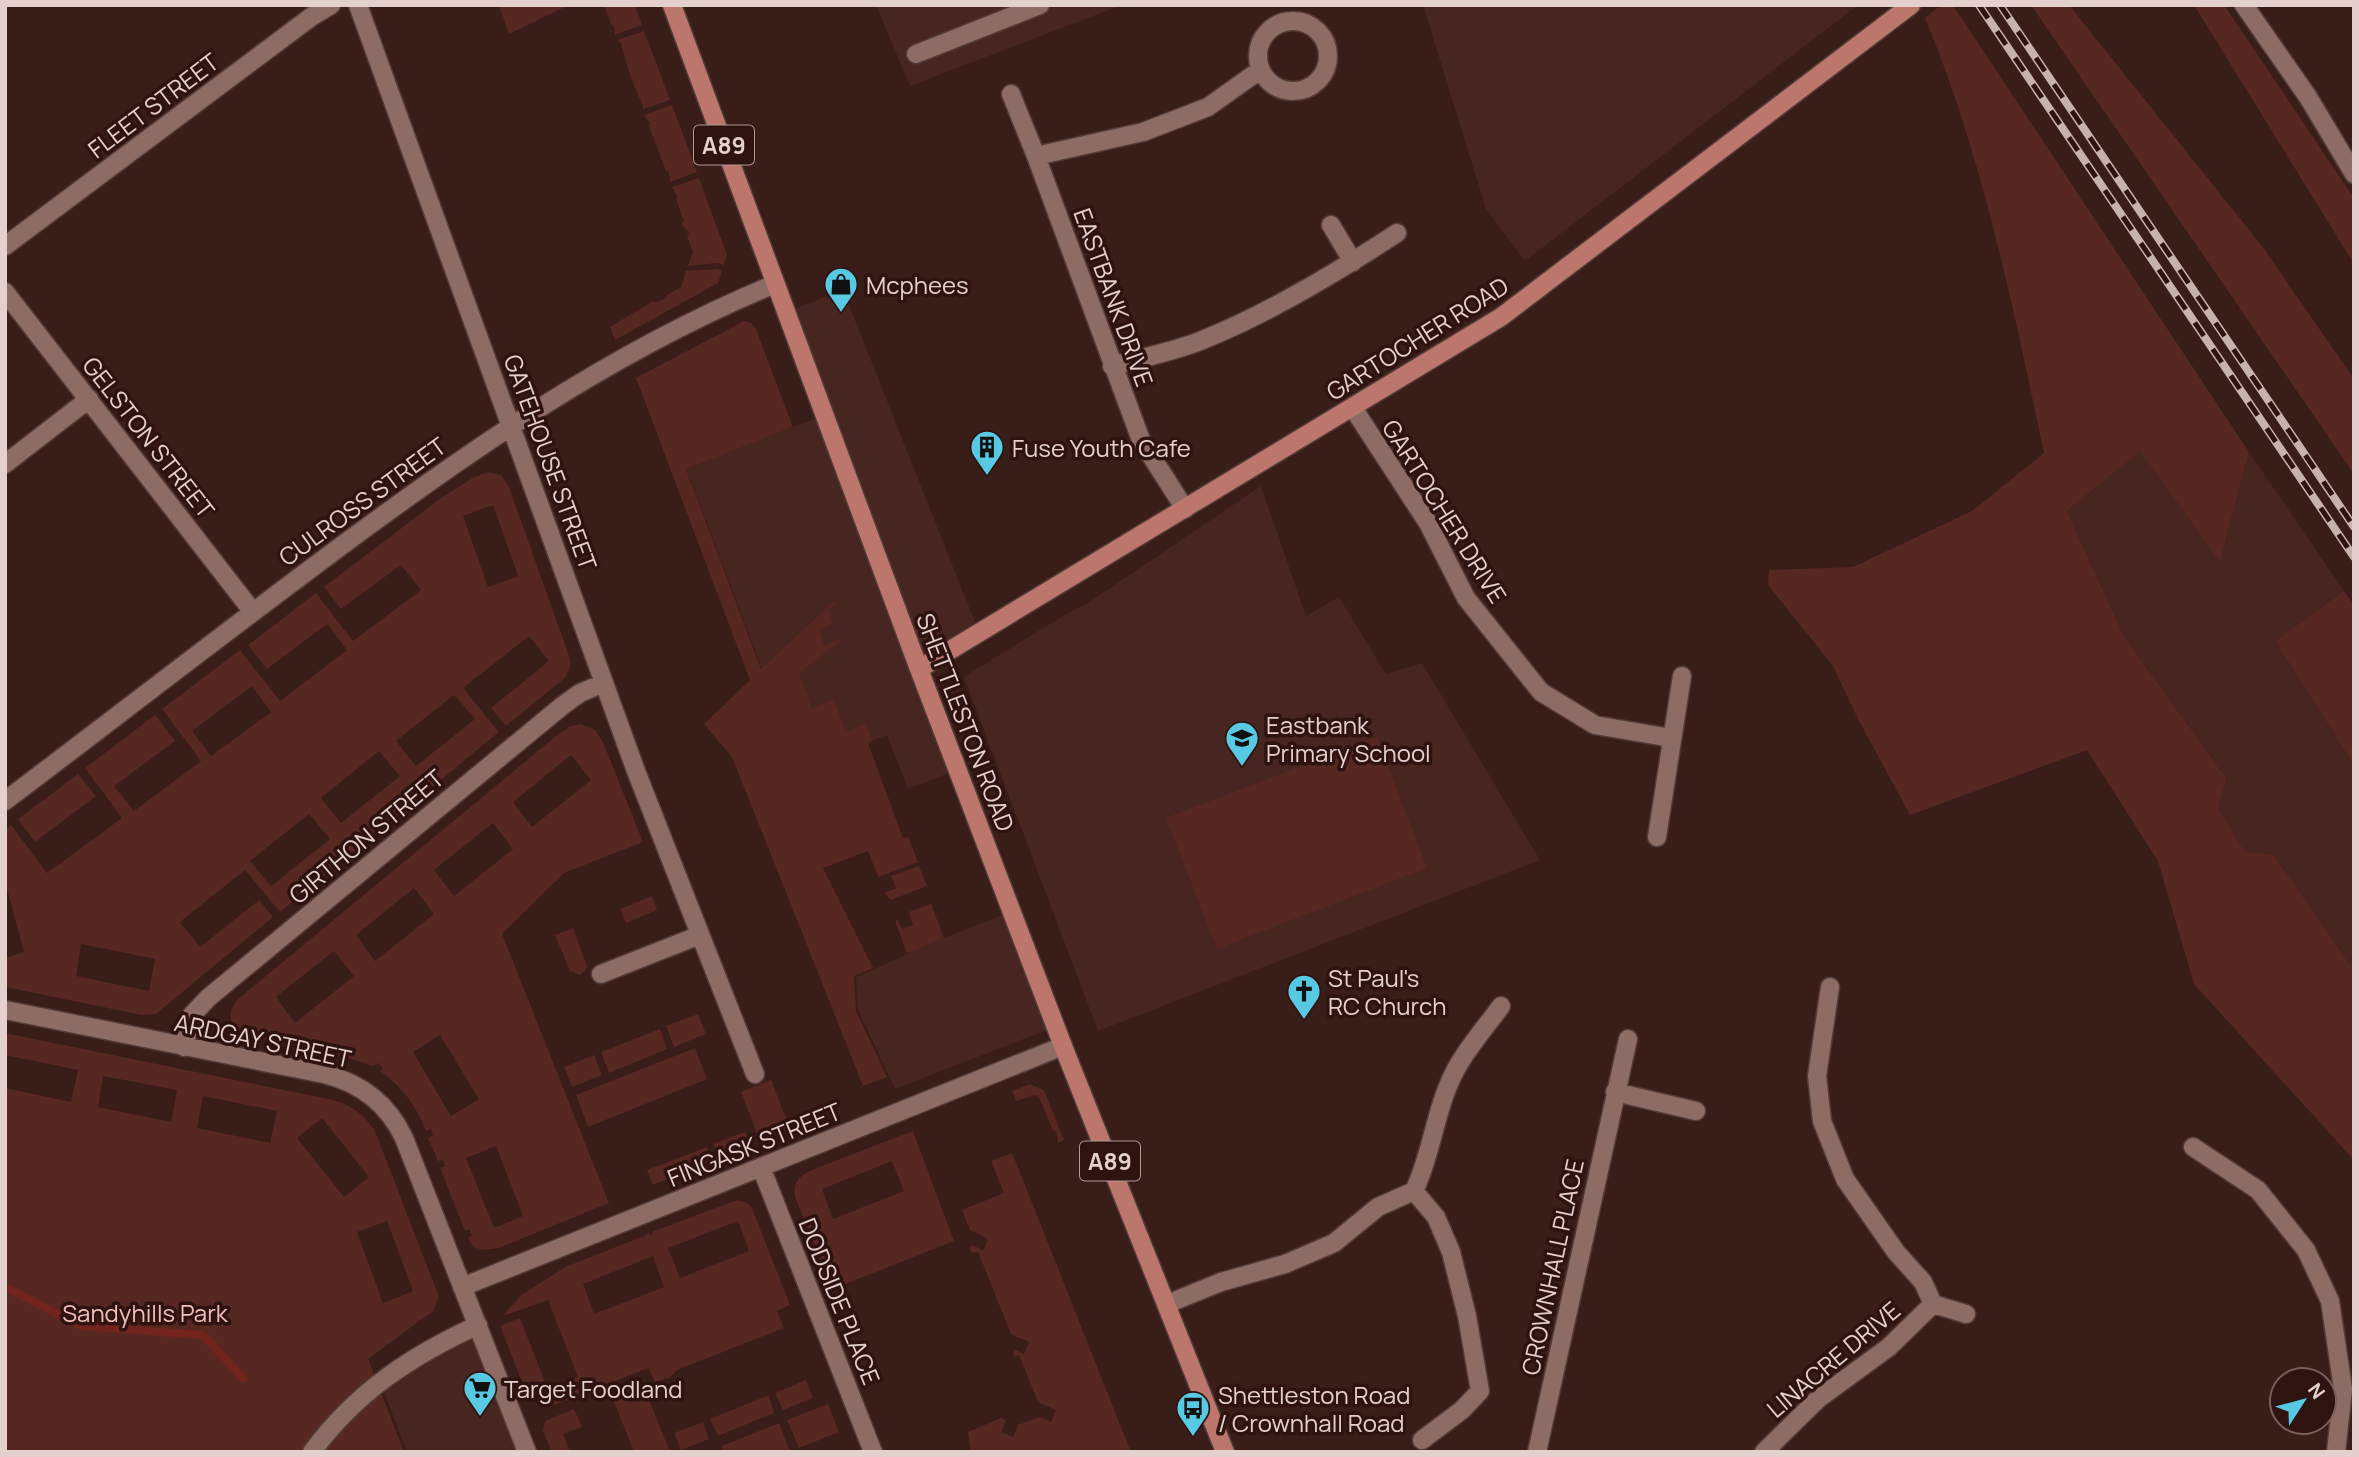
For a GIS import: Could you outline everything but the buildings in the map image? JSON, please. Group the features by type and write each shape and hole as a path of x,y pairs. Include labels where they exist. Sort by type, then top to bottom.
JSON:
{"main road":[{"name":"SHETTLESTON ROAD","path":"672,5 919,669 1063,1046 1226,1452"},
{"name":"GARTOCHER ROAD","path":"919,669 1502,317 1911,5"}],"street":[{"name":"FLEET STREET","path":"5,246 311,17 331,5"},
{"name":"GATEHOUSE STREET","path":"358,5 640,782 755,1074"},
{"path":"916,54 1040,5"},
{"path":"2244,5 2308,97 2354,174"},
{"path":"1302,22 1321,34 1327,44 1327,68 1321,79 1311,87 1288,92 1276,88 1266,80 1260,70 1258,47 1270,29 1280,23 1302,22"},
{"path":"1037,156 1143,132 1208,107 1260,70"},
{"name":"EASTBANK DRIVE","path":"1011,94 1037,156 1141,440 1185,509"},
{"path":"1331,225 1353,262"},
{"path":"1112,366 1199,342 1262,312 1353,262 1397,233"},
{"name":"CULROSS STREET","path":"5,800 432,479 512,426 645,348 730,303 775,284"},
{"name":"GELSTON STREET","path":"5,292 253,612"},
{"path":"5,464 89,399"},
{"name":"GARTOCHER DRIVE","path":"1353,408 1428,523 1466,598 1541,692 1595,725 1671,738"},
{"path":"1657,837 1682,676"},
{"name":"GIRTHON STREET","path":"184,1047 192,1015 208,998 562,706 580,693 604,683"},
{"path":"601,974 700,935"},
{"name":"LINACRE DRIVE","path":"1830,987 1817,1076 1822,1121 1845,1179 1896,1252 1923,1282 1933,1304 1966,1314"},
{"path":"1167,1304 1221,1282 1285,1264 1334,1243 1378,1207 1414,1191 1423,1174 1437,1120 1454,1072 1501,1006"},
{"name":"ARDGAY STREET","path":"5,1010 341,1078 362,1088 380,1102 404,1138 527,1452"},
{"name":"CROWNHALL PLACE","path":"1537,1452 1628,1039"},
{"name":"FINGASK STREET","path":"462,1287 1063,1046"},
{"path":"1615,1092 1696,1111"},
{"path":"2193,1147 2258,1190 2306,1250 2330,1301 2343,1389 2336,1452"},
{"name":"DODSIDE PLACE","path":"761,1167 873,1452"},
{"path":"1414,1191 1436,1217 1451,1252 1467,1316 1480,1391 1462,1410 1422,1440"},
{"name":"LINACRE DRIVE","path":"1764,1452 1818,1399 1889,1347 1933,1304"},
{"path":"312,1452 352,1406 386,1377 434,1346 478,1325"}],"shaded area":[{"path":"876,5 1122,5 910,86"},
{"path":"1423,5 1858,5 1525,261 1486,209"},
{"path":"843,290 975,622 911,665 954,771 908,789 887,735 867,743 836,767 787,646 762,669 686,468 827,414 792,310"},
{"path":"2140,450 2220,561 2249,452 2344,591 2275,641 2354,765 2354,970 2273,854 2245,853 2218,808 2227,779 2124,636 2067,511"},
{"name":"Eastbank Primary School","path":"1261,486 1306,616 1339,597 1386,674 1422,663 1540,860 1098,1031 964,677 1088,603"},
{"path":"1008,913 1052,1028 895,1089 858,1010 856,977 910,951"},
{"path":"473,1329 523,1452 407,1452 381,1384"}],"green space":[{"path":"499,5 569,5 509,34"},
{"path":"604,5 635,5 642,25 615,35 614,26"},
{"path":"1941,5 1952,5 1962,19 2249,452 2220,562 2140,451 2067,511 2124,636 2227,779 2218,808 2245,852 2273,854 2354,970 2354,1160 2194,984 2158,861 2087,750 1910,815 1858,719 1833,666 1768,585 1769,570 1853,567 1972,511 2044,453 2008,288 1980,178 1964,124 1925,18"},
{"path":"2031,5 2069,5 2262,246 2354,379 2354,474"},
{"path":"2194,5 2224,5 2354,198 2354,264"},
{"path":"644,31 670,100 643,109 621,43 617,40"},
{"path":"672,105 697,172 670,182 669,172 666,171 650,123 644,115"},
{"path":"699,178 727,255 724,265 717,263 688,266 693,252 672,187"},
{"path":"686,271 722,271 718,283 615,340 610,327 653,301 654,303 666,298 681,287"},
{"path":"744,321 751,323 756,329 793,427 686,469 761,669 835,600 837,605 828,609 833,624 819,630 824,645 845,638 799,673 812,708 834,700 846,732 866,724 872,741 868,743 903,838 908,837 918,862 878,877 868,851 823,868 873,968 854,976 856,1011 887,1077 863,1086 732,757 704,724 750,680 636,378"},
{"path":"488,472 501,475 509,487 569,656 571,665 566,677 506,726 491,708 549,661 529,636 463,688 499,732 280,912 245,870 180,922 200,947 259,900 273,917 156,1014 142,1015 5,987 5,958 24,952 5,881 5,829 11,825 47,873 122,818 85,768 155,715 175,741 114,786 134,811 201,761 162,709 240,650 280,701 347,650 327,624 267,669 248,645 316,593 353,641 421,590 401,565 341,609 324,587 437,501 474,477","holes":["493,505 518,576 488,587 463,516","252,686 271,712 211,756 192,731","454,695 475,719 416,766 396,741","379,751 400,776 341,823 321,798","309,814 330,839 271,886 250,861","81,944 155,959 149,991 76,976"]},
{"path":"2344,591 2354,605 2354,765 2275,641"},
{"path":"581,724 595,730 603,742 643,842 564,873 502,934 609,1203 499,1248 481,1249 474,1246 468,1238 472,1235 470,1229 465,1231 440,1168 445,1166 443,1160 438,1161 428,1138 433,1135 431,1129 426,1131 413,1105 395,1083 380,1071 383,1069 379,1063 373,1066 343,1056 242,1035 234,1027 231,1013 238,999 571,726","holes":["571,755 591,780 532,827 513,802","493,823 513,849 454,896 434,870","414,888 434,914 375,961 356,935","334,951 354,976 295,1023 276,997","440,1035 479,1099 451,1116 413,1052","496,1146 523,1216 494,1228 466,1158"]},
{"path":"1377,737 1427,868 1217,949 1166,818"},
{"path":"78,774 96,796 35,842 18,819"},
{"path":"919,866 927,886 891,900 884,893 896,888 891,876"},
{"path":"652,896 657,910 626,923 620,909"},
{"path":"931,904 944,938 907,953 896,918 902,929 913,925 909,912"},
{"path":"573,928 587,966 580,975 570,971 555,935"},
{"path":"698,1014 706,1034 674,1047 666,1026"},
{"path":"660,1029 667,1049 609,1073 601,1052"},
{"name":"Sandyhills Park","path":"5,1033 333,1100 362,1115 375,1131 439,1297 433,1311 368,1359 404,1452 5,1452 5,1088 71,1102 78,1070 5,1055","holes":["103,1076 177,1090 171,1122 98,1107","203,1096 277,1111 270,1143 197,1128","322,1118 369,1177 344,1197 297,1138","387,1221 413,1291 383,1303 357,1232"]},
{"path":"695,1048 707,1079 588,1127 576,1095"},
{"path":"594,1055 602,1075 572,1087 564,1067"},
{"path":"771,1080 790,1129 760,1141 741,1092"},
{"path":"1030,1084 1044,1090 1064,1140 1058,1143 1057,1132 1053,1131 1039,1097 1035,1095 1016,1101 1012,1091"},
{"path":"913,1131 954,1241 833,1289 795,1197 798,1179 814,1169","holes":["892,1161 904,1191 833,1219 822,1189"]},
{"path":"745,1132 751,1146 719,1158 713,1144"},
{"path":"707,1147 712,1161 653,1185 647,1170"},
{"path":"1012,1153 1131,1452 971,1452 968,1432 1001,1418 1006,1420 1001,1432 1013,1437 1018,1425 1040,1417 1051,1422 1056,1410 1038,1402 1019,1355 1014,1357 1013,1349 1024,1354 1029,1342 1011,1334 978,1252 972,1253 970,1248 972,1245 983,1250 988,1239 970,1230 962,1210 1004,1193 991,1161"},
{"path":"737,1200 747,1203 752,1208 790,1305 777,1311 784,1328 677,1370 669,1378 655,1382 648,1368 554,1405 549,1388 578,1377 548,1300 504,1314 522,1295 565,1267 644,1236 645,1238 649,1233 651,1236 654,1231","holes":["738,1221 749,1251 680,1278 668,1248","653,1256 664,1287 594,1314 583,1284"]},
{"path":"520,1318 548,1390 528,1397 500,1326"},
{"path":"806,1380 813,1398 783,1410 775,1393"},
{"path":"642,1382 670,1452 634,1452 611,1394"},
{"path":"769,1395 774,1413 718,1436 710,1419"},
{"path":"828,1404 839,1432 799,1448 787,1420"},
{"path":"574,1409 582,1427 563,1434 570,1452 552,1452 543,1431 545,1421"},
{"path":"703,1422 709,1439 681,1450 674,1433"},
{"path":"779,1423 790,1452 724,1452 722,1446"}],"waterway":[{"path":"5,1287 81,1326 203,1335 243,1378"}],"railway":[{"path":"1979,5 2354,557"},
{"path":"2000,5 2354,527"}],"place":[{"name":"Mcphees","path":"841,314"},
{"name":"Fuse Youth Cafe","path":"987,477"},
{"name":"Eastbank Primary School","path":"1242,768"},
{"name":"St Paul's RC Church","path":"1304,1021"},
{"name":"Target Foodland","path":"480,1418"},
{"name":"Shettleston Road / Crownhall Road","path":"1193,1438"}]}
